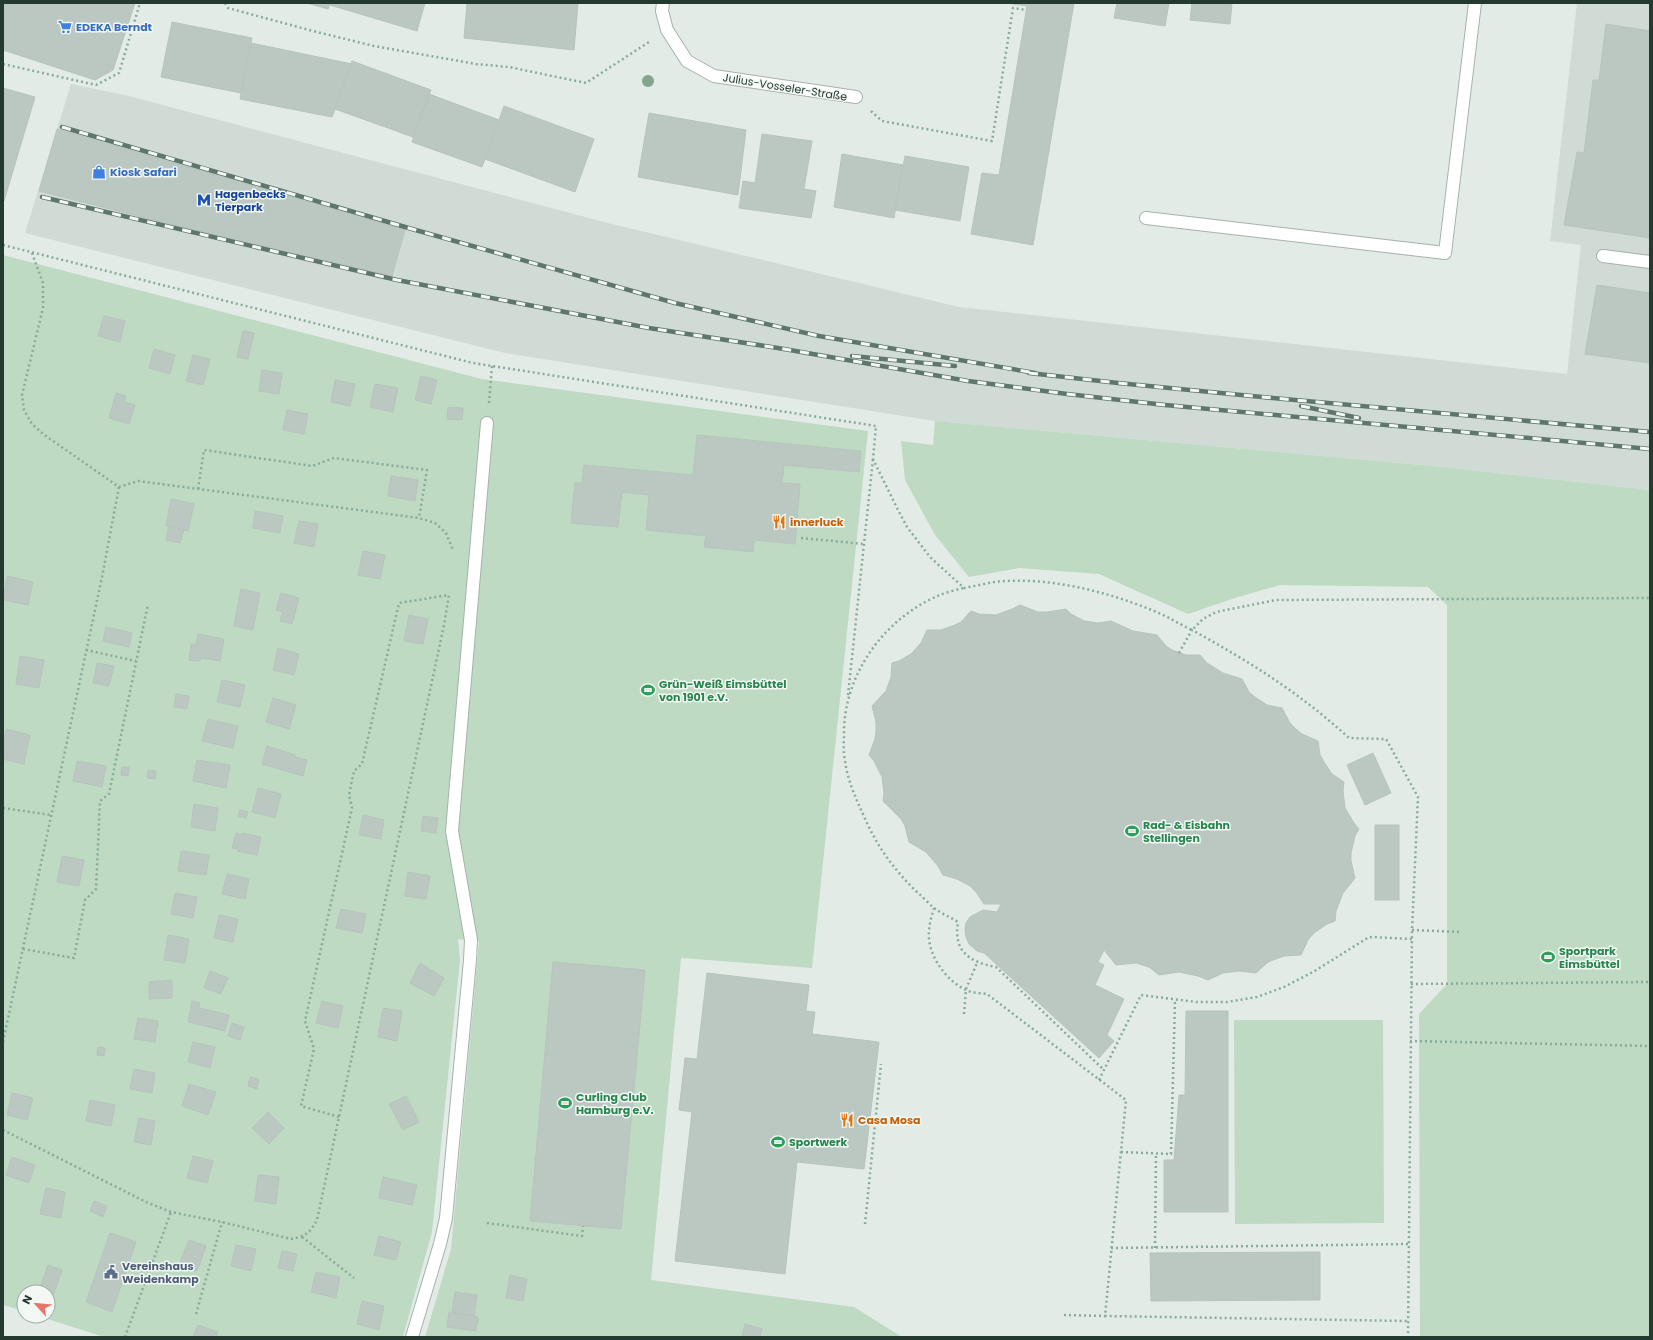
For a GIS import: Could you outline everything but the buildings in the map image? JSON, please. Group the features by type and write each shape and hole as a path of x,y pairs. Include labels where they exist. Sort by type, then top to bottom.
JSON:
{"street":[{"name":"Julius-Vosseler-Straße","path":"663,3 662,11 667,30 687,61 714,76 856,98"},
{"path":"1146,218 1445,253 1474,3"},
{"path":"1603,256 1650,262"},
{"path":"412,1337 440,1244 446,1218 470,960 471,940 452,831 487,423"}],"path":[{"path":"3,64 96,85 119,73 140,3"},
{"path":"225,3 228,8 313,32 374,46 476,64 509,67 586,83 667,30"},
{"path":"856,98 882,122 992,141 1013,8 1026,10"},
{"path":"3,244 465,361 876,426 844,721 844,760 855,796 873,835 901,876 934,908 958,922 956,933 959,945 966,954 977,962 996,967 1104,1070"},
{"path":"32,252 43,284 43,308 22,395 24,410 32,424 43,434 119,487"},
{"path":"487,423 492,366"},
{"path":"198,488 204,450 312,466 334,458 427,470 419,518"},
{"path":"873,459 908,527 930,557 964,588"},
{"path":"119,487 138,481 419,518 435,523 446,533 453,547 453,553"},
{"path":"3,1042 102,577 119,487"},
{"path":"801,538 864,544"},
{"path":"847,701 854,683 877,642 898,621 919,606 940,595 994,582 1056,584 1086,589 1118,597 1155,611 1238,656 1299,695 1350,738 1386,739 1418,797 1412,930 1408,1337"},
{"path":"3,1130 146,1202 171,1212 291,1238 302,1237 311,1231 317,1220 442,633 450,588"},
{"path":"339,1117 301,1106 314,1048 305,1021 352,808 349,795 354,771 362,764 399,603 449,595"},
{"path":"1179,653 1192,630 1203,619 1216,612 1276,600 1650,598"},
{"path":"23,949 74,958 85,900 96,888 100,801 109,794 148,604"},
{"path":"86,650 136,661"},
{"path":"3,808 51,815"},
{"path":"934,908 930,922 929,938 932,952 940,966 948,975 966,990 987,994 1126,1100 1105,1316"},
{"path":"1412,930 1462,932"},
{"path":"1099,1080 1141,995 1175,1000 1227,1002 1257,997 1284,988 1332,961 1369,937 1412,939"},
{"path":"964,1014 966,990 977,962"},
{"path":"1411,984 1650,982"},
{"path":"1121,1152 1171,1154 1175,1000"},
{"path":"1410,1041 1650,1046"},
{"path":"865,1224 881,1064"},
{"path":"870,1122 875,1123"},
{"path":"1155,1248 1156,1153"},
{"path":"125,1337 171,1212"},
{"path":"196,1314 222,1222"},
{"path":"487,1223 582,1236 583,1226"},
{"path":"302,1237 354,1278"},
{"path":"1111,1248 1409,1244"},
{"path":"1064,1315 1407,1321"}],"shaded area":[{"path":"1577,3 1650,3 1650,490 1444,467 935,421 505,353 25,233 71,84 125,95 608,223 959,307 1567,374 1581,245 1550,241"}],"green space":[{"path":"3,255 482,379 868,431 812,968 681,958 651,1280 854,1307 902,1337 425,1337 451,1249 479,941 458,939 460,960 432,1232 403,1337 104,1337 56,1322 56,1284 16,1284 16,1309 3,1305"},
{"name":"Sportpark Eimsbüttel","path":"935,421 1444,467 1650,490 1650,1337 1420,1337 1419,1014 1447,984 1447,605 1428,587 1280,585 1188,614 1099,574 1019,568 969,577 935,535 905,480 901,441 933,445"},
{"path":"1234,1020 1383,1020 1384,1223 1235,1224"}],"railway":[{"path":"62,127 412,229 675,303 819,336 1035,373"},
{"path":"42,197 397,280 649,328 784,349 968,381 1165,405 1650,449"},
{"path":"852,356 955,366"},
{"path":"1029,373 1262,397 1650,432"},
{"path":"1301,406 1359,418"}],"place":[{"name":"EDEKA Berndt","path":"65,27"},
{"name":"Kiosk Safari","path":"99,172"},
{"name":"Hagenbecks Tierpark","path":"204,200"},
{"name":"innerluck","path":"779,522"},
{"name":"Grün-Weiß Eimsbüttel von 1901 e.V.","path":"648,690"},
{"name":"Rad- & Eisbahn Stellingen","path":"1132,831"},
{"name":"Sportpark Eimsbüttel","path":"1548,957"},
{"name":"Curling Club Hamburg e.V.","path":"565,1103"},
{"name":"Casa Mosa","path":"847,1120"},
{"name":"Sportwerk","path":"778,1142"},
{"name":"Vereinshaus Weidenkamp","path":"111,1272"}]}
